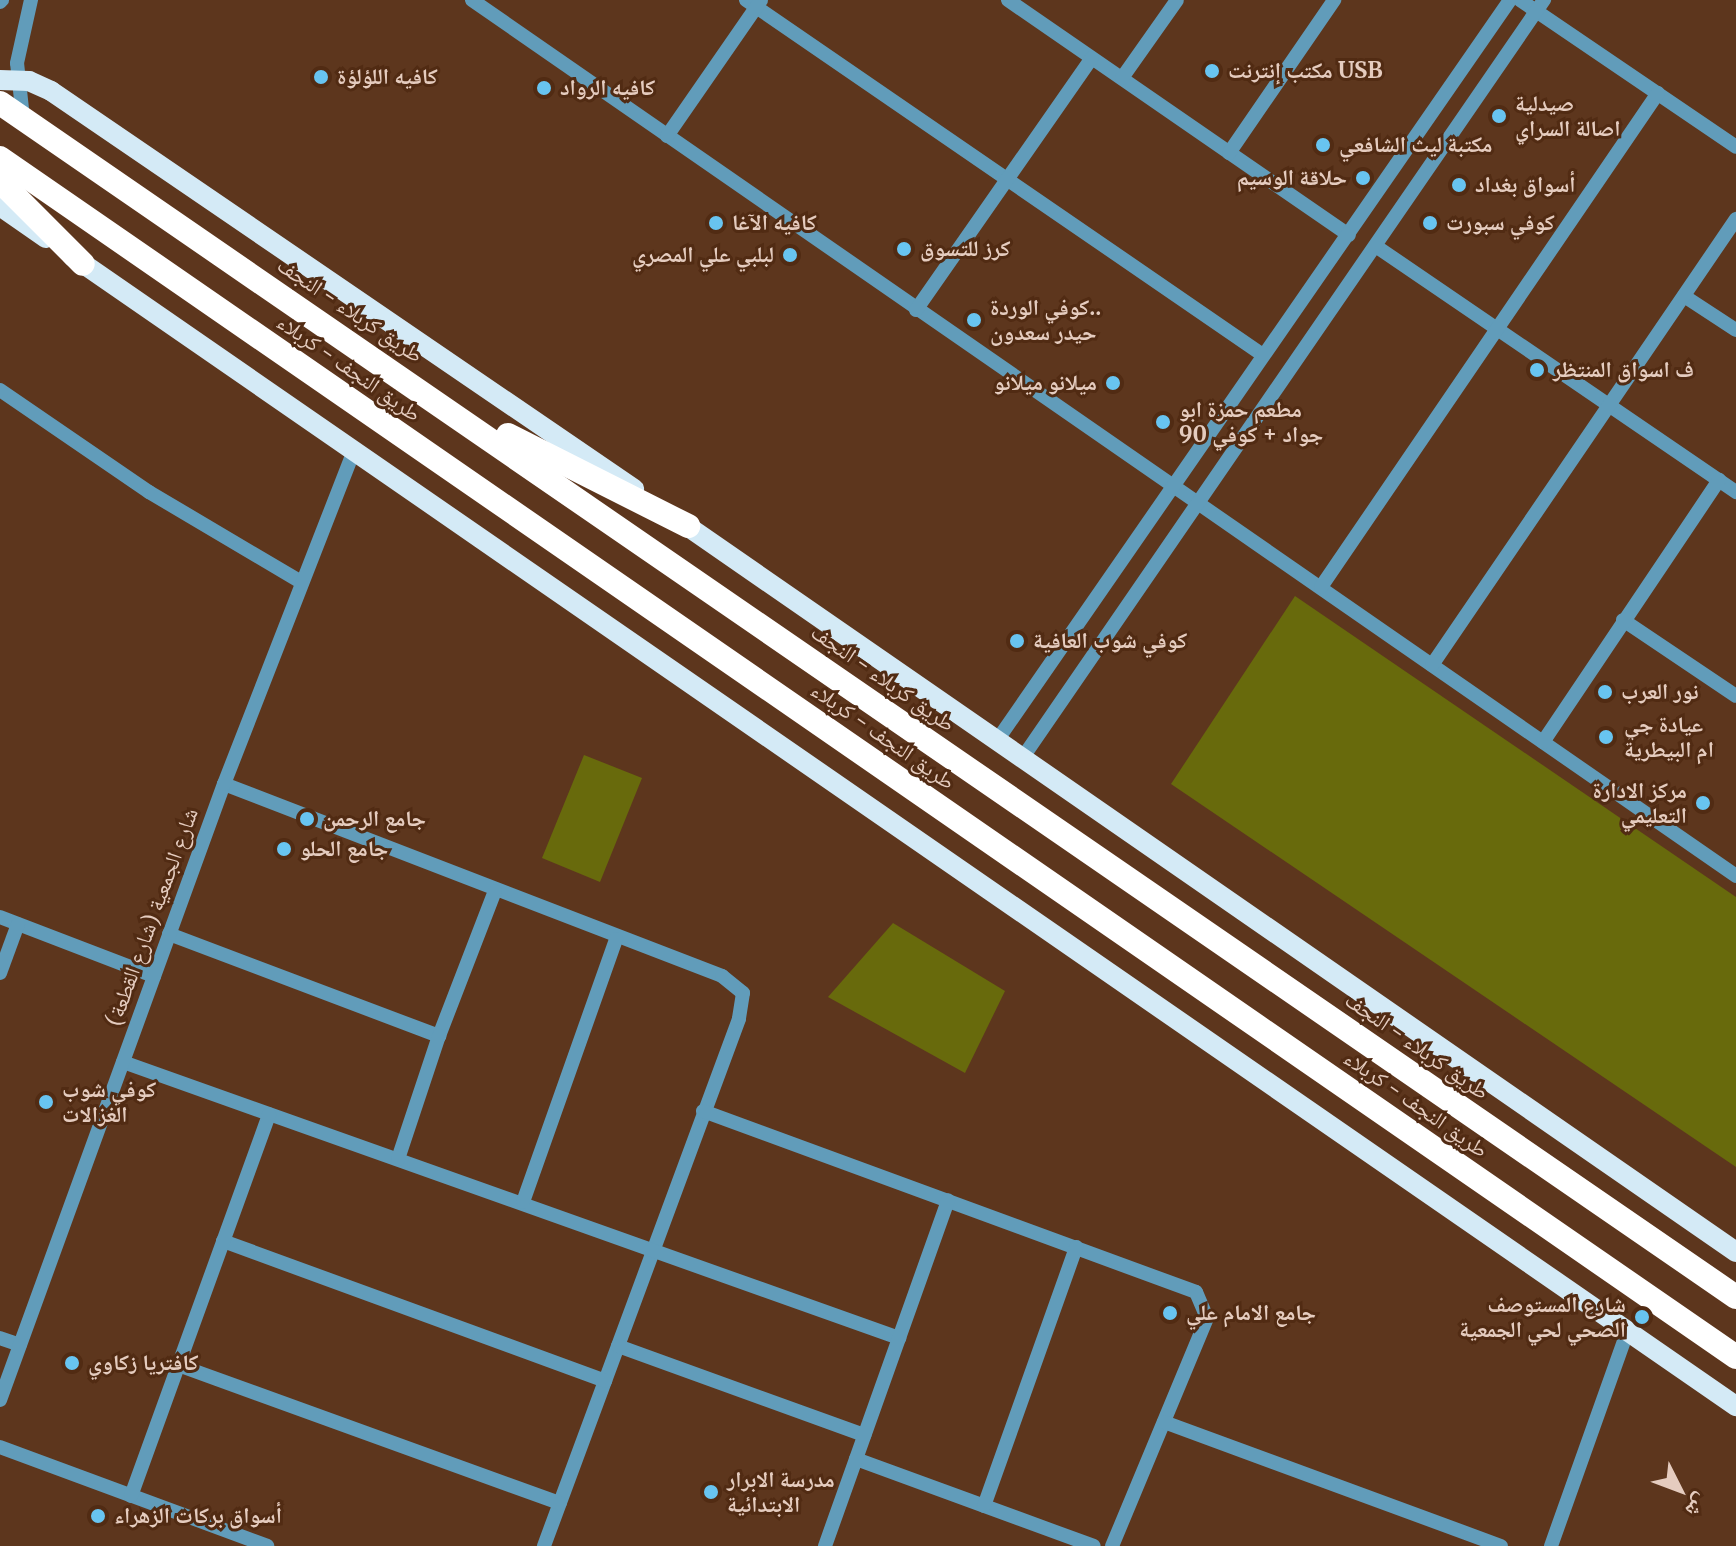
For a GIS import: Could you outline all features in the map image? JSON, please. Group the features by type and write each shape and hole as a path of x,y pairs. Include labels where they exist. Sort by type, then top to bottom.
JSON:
{"highway":[{"name":"طريق کربلاء - النجف","path":"0,103 1736,1297"},
{"name":"طريق النجف - کربلاء","path":"0,158 1736,1357"},
{"path":"0,181 83,264"},
{"path":"426,394 688,526"}],"main road":[{"path":"8,80 51,91 688,526 1021,760 1736,1252"},
{"path":"0,206 1736,1406"}],"street":[{"path":"23,118 8,80 31,0"},
{"path":"472,0 1736,876"},
{"path":"1008,0 1349,235"},
{"path":"1122,78 1177,0"},
{"path":"1229,153 1334,0"},
{"path":"996,742 1510,0"},
{"path":"1520,0 1540,6 1736,147"},
{"path":"667,136 755,2 1006,181 1263,355"},
{"path":"1021,760 1540,6"},
{"path":"1496,21 1511,23 1520,35"},
{"path":"916,310 1092,58"},
{"path":"1321,587 1658,93"},
{"path":"1432,665 1612,408 1736,219"},
{"path":"1377,247 1736,492"},
{"path":"1684,296 1736,330"},
{"path":"0,390 149,492 301,582"},
{"path":"1199,450 1206,465 1221,469"},
{"name":"شارع الجمعية (شارع القطعة)","path":"0,1400 224,784 354,451"},
{"path":"1543,742 1719,480"},
{"path":"1623,620 1736,696"},
{"path":"224,784 616,939 722,976 743,993 744,1005 544,1546"},
{"path":"398,1159 439,1036 495,891"},
{"path":"0,917 154,976"},
{"path":"0,973 18,924"},
{"path":"169,934 439,1036"},
{"path":"523,1202 616,939"},
{"path":"123,1062 653,1247 899,1338"},
{"path":"703,1111 1196,1292 1205,1304 1207,1318 1112,1546"},
{"path":"131,1496 269,1114"},
{"path":"825,1546 948,1200"},
{"path":"223,1241 605,1381"},
{"path":"984,1506 1076,1247"},
{"path":"1551,1546 1627,1332"},
{"path":"0,1338 20,1345"},
{"path":"618,1346 864,1435"},
{"path":"178,1365 560,1503"},
{"path":"1164,1422 1501,1546"},
{"path":"0,1447 250,1543 267,1546"},
{"path":"856,1459 1094,1546"}],"shaded area":[{"path":"1295,596 1736,897 1736,1167 1171,784"},
{"path":"584,755 642,778 600,882 542,858"},
{"path":"893,923 1005,991 965,1073 828,997"}],"place":[{"name":"مكتب إنترنت USB","path":"1212,71"},
{"name":"كافيه اللؤلؤة","path":"321,77"},
{"name":"كافيه الرواد","path":"544,88"},
{"name":"صيدلية اصالة السراي","path":"1499,116"},
{"name":"مكتبة ليث الشافعي","path":"1323,145"},
{"name":"حلاقة الوسيم","path":"1363,178"},
{"name":"أسواق بغداد","path":"1459,185"},
{"name":"كافيه الآغا","path":"716,223"},
{"name":"كوفي سبورت","path":"1430,223"},
{"name":"كرز للتسوق","path":"904,249"},
{"name":"لبلبي علي المصري","path":"790,255"},
{"name":"كوفي الوردة.. حيدر سعدون","path":"974,320"},
{"name":"ف اسواق المنتظر","path":"1537,370"},
{"name":"ميلانو ميلانو","path":"1113,383"},
{"name":"مطعم حمزة ابو جواد + كوفي 90","path":"1163,422"},
{"name":"كوفي شوب العافية","path":"1017,641"},
{"name":"نور العرب","path":"1605,692"},
{"name":"عيادة جي ام البيطرية","path":"1606,737"},
{"name":"مركز الادارة التعليمي","path":"1703,803"},
{"name":"جامع الرحمن","path":"307,819"},
{"name":"جامع الحلو","path":"284,849"},
{"name":"كوفي شوب الغزالات","path":"46,1102"},
{"name":"جامع الامام علي","path":"1170,1313"},
{"name":"شارع المستوصف الصحي لحي الجمعية","path":"1642,1317"},
{"name":"كافتريا زكاوي","path":"72,1363"},
{"name":"مدرسة الابرار الابتدائية","path":"711,1492"},
{"name":"أسواق بركات الزهراء","path":"98,1516"}]}
